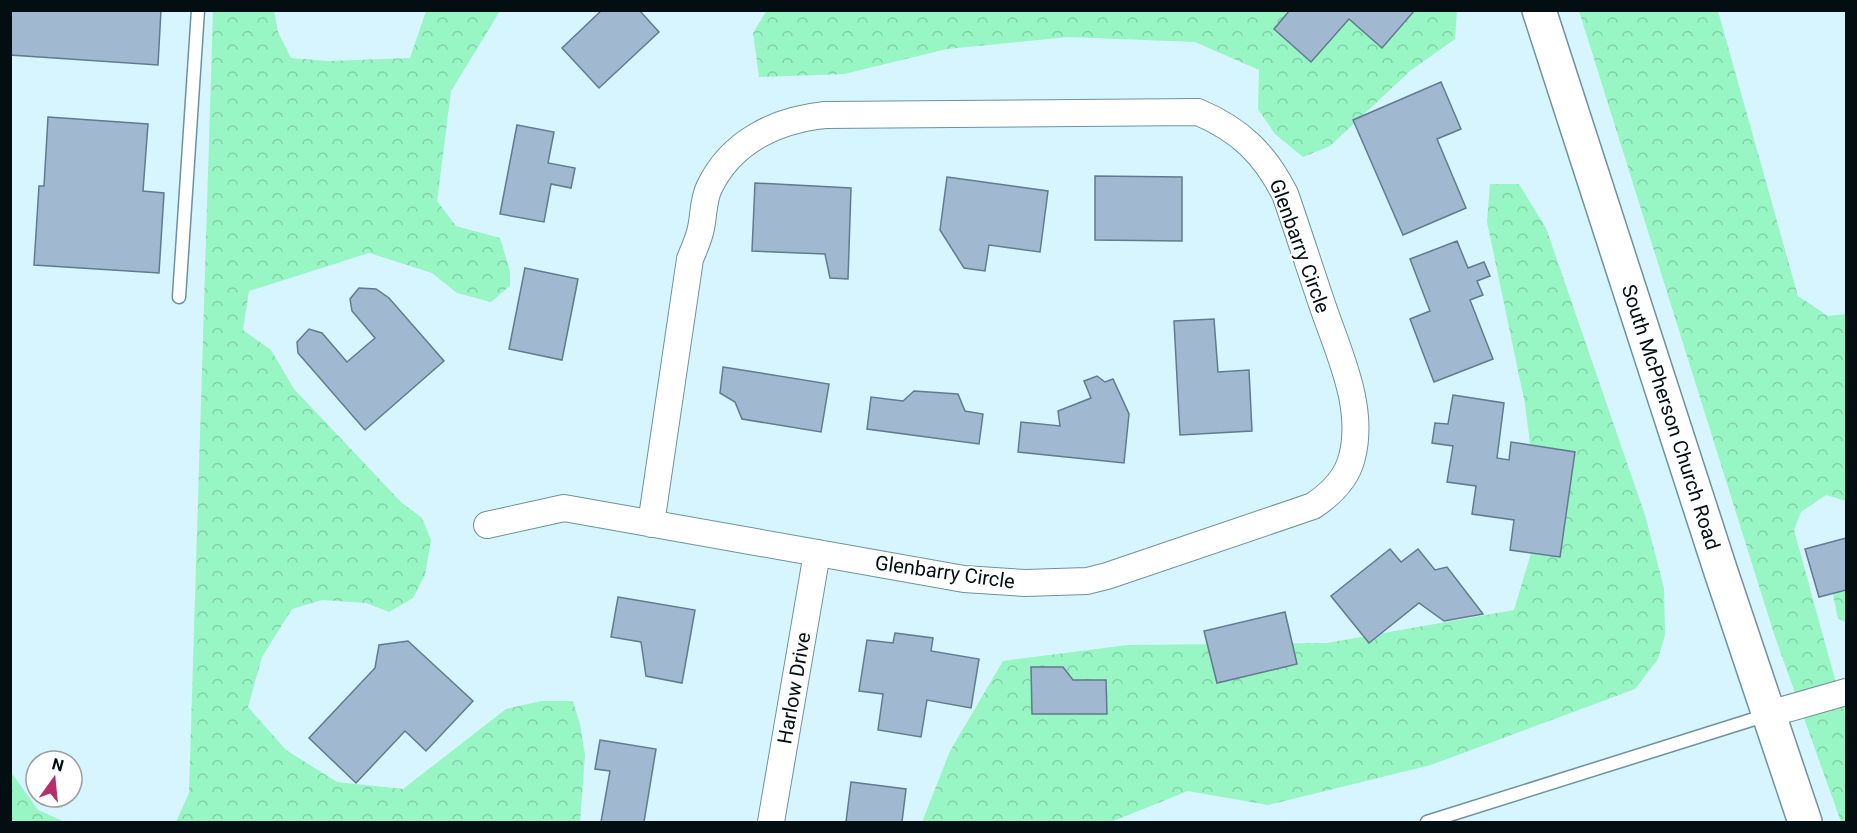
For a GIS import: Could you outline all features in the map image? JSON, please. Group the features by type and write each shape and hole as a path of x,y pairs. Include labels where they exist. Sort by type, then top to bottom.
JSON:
{"main road":[{"name":"South McPherson Church Road","path":"1539,10 1805,822"}],"street":[{"name":"Glenbarry Circle","path":"1198,112 1234,130 1264,158 1285,194 1353,399 1356,440 1352,460 1343,478 1330,494 1313,506 1295,514 1087,581 1026,583 964,579 817,553 651,524 690,259 701,230 703,207 709,188 733,155 766,130 785,122 825,115 1198,112"},
{"path":"487,525 564,508 651,524"},
{"name":"Harlow Drive","path":"771,822 817,553"},
{"path":"1768,714 1846,692"}],"lane":[{"path":"179,297 198,10"},
{"path":"1427,822 1768,714"}],"green space":[{"path":"767,10 1457,11 1455,39 1410,71 1330,146 1303,157 1275,134 1258,109 1259,70 1195,42 1068,37 947,49 844,74 759,77 753,33"},
{"path":"213,11 274,11 278,32 291,58 328,61 410,58 426,11 500,11 451,91 437,201 456,226 500,238 510,271 510,286 491,302 457,293 432,273 369,253 249,291 243,330 271,350 294,389 401,502 422,518 431,540 425,575 413,598 389,612 366,603 322,600 292,609 262,657 248,707 286,750 337,782 403,789 506,709 541,701 573,701 580,724 585,755 580,822 176,822 189,793"},
{"path":"1579,11 1718,11 1798,296 1828,316 1846,314 1846,501 1826,495 1801,512 1794,530 1836,683 1846,693 1846,822 1841,822 1774,634"},
{"path":"1490,184 1519,184 1546,228 1645,515 1664,588 1665,635 1658,659 1635,689 1431,765 1268,805 1188,791 1111,822 922,822 950,751 1003,661 1128,645 1327,643 1514,610 1540,523 1525,404 1487,222"},
{"path":"1846,542 1846,622 1838,619 1830,580 1833,564"},
{"path":"11,772 24,790 24,809 37,809 65,822 11,822"}],"building":[{"path":"10,10 161,10 158,65 10,55"},
{"path":"602,10 639,10 659,32 599,88 562,48"},
{"path":"1290,10 1415,10 1382,48 1349,19 1311,62 1274,29"},
{"path":"1441,82 1461,129 1437,139 1466,208 1403,235 1353,120"},
{"path":"48,117 148,124 143,191 164,193 159,273 34,265 39,186 44,186"},
{"path":"517,125 554,132 548,163 575,168 571,188 551,184 544,222 500,214"},
{"path":"1095,176 1182,177 1182,241 1095,240"},
{"path":"947,177 1048,191 1040,252 989,245 985,271 964,268 940,230"},
{"path":"755,183 851,188 848,279 830,278 825,254 752,251"},
{"path":"1457,241 1468,268 1484,262 1490,276 1477,281 1483,295 1470,300 1493,359 1434,382 1410,319 1430,311 1410,259"},
{"path":"525,268 578,279 562,360 509,349"},
{"path":"359,288 376,289 389,298 444,361 365,430 298,353 297,342 309,329 322,333 347,362 375,338 352,311 350,299"},
{"path":"1214,319 1218,372 1249,370 1252,431 1180,435 1174,321"},
{"path":"723,367 829,384 821,432 742,419 735,402 720,393"},
{"path":"1097,376 1105,382 1113,379 1129,414 1124,463 1018,452 1021,422 1060,426 1058,411 1091,398 1084,381"},
{"path":"914,391 958,394 965,411 983,414 979,444 867,429 871,397 903,401"},
{"path":"1453,395 1504,403 1497,458 1509,460 1511,442 1575,452 1560,557 1510,550 1514,520 1472,514 1476,486 1447,482 1453,446 1432,443 1435,423 1448,424"},
{"path":"1846,538 1846,590 1819,597 1805,549"},
{"path":"1390,549 1401,562 1418,549 1435,570 1447,567 1483,614 1444,621 1419,603 1369,643 1331,596"},
{"path":"618,597 695,610 682,683 646,676 641,642 611,637"},
{"path":"1285,612 1297,664 1217,683 1204,631"},
{"path":"895,633 933,638 931,651 979,659 971,708 927,700 921,737 878,730 883,694 859,691 867,640 893,643"},
{"path":"408,641 473,701 426,751 405,731 356,783 309,738 375,668 379,645"},
{"path":"1031,667 1063,667 1073,680 1106,680 1107,714 1032,714"},
{"path":"600,740 656,749 644,822 601,822 610,771 595,769"},
{"path":"851,782 906,789 902,822 846,822"}]}
